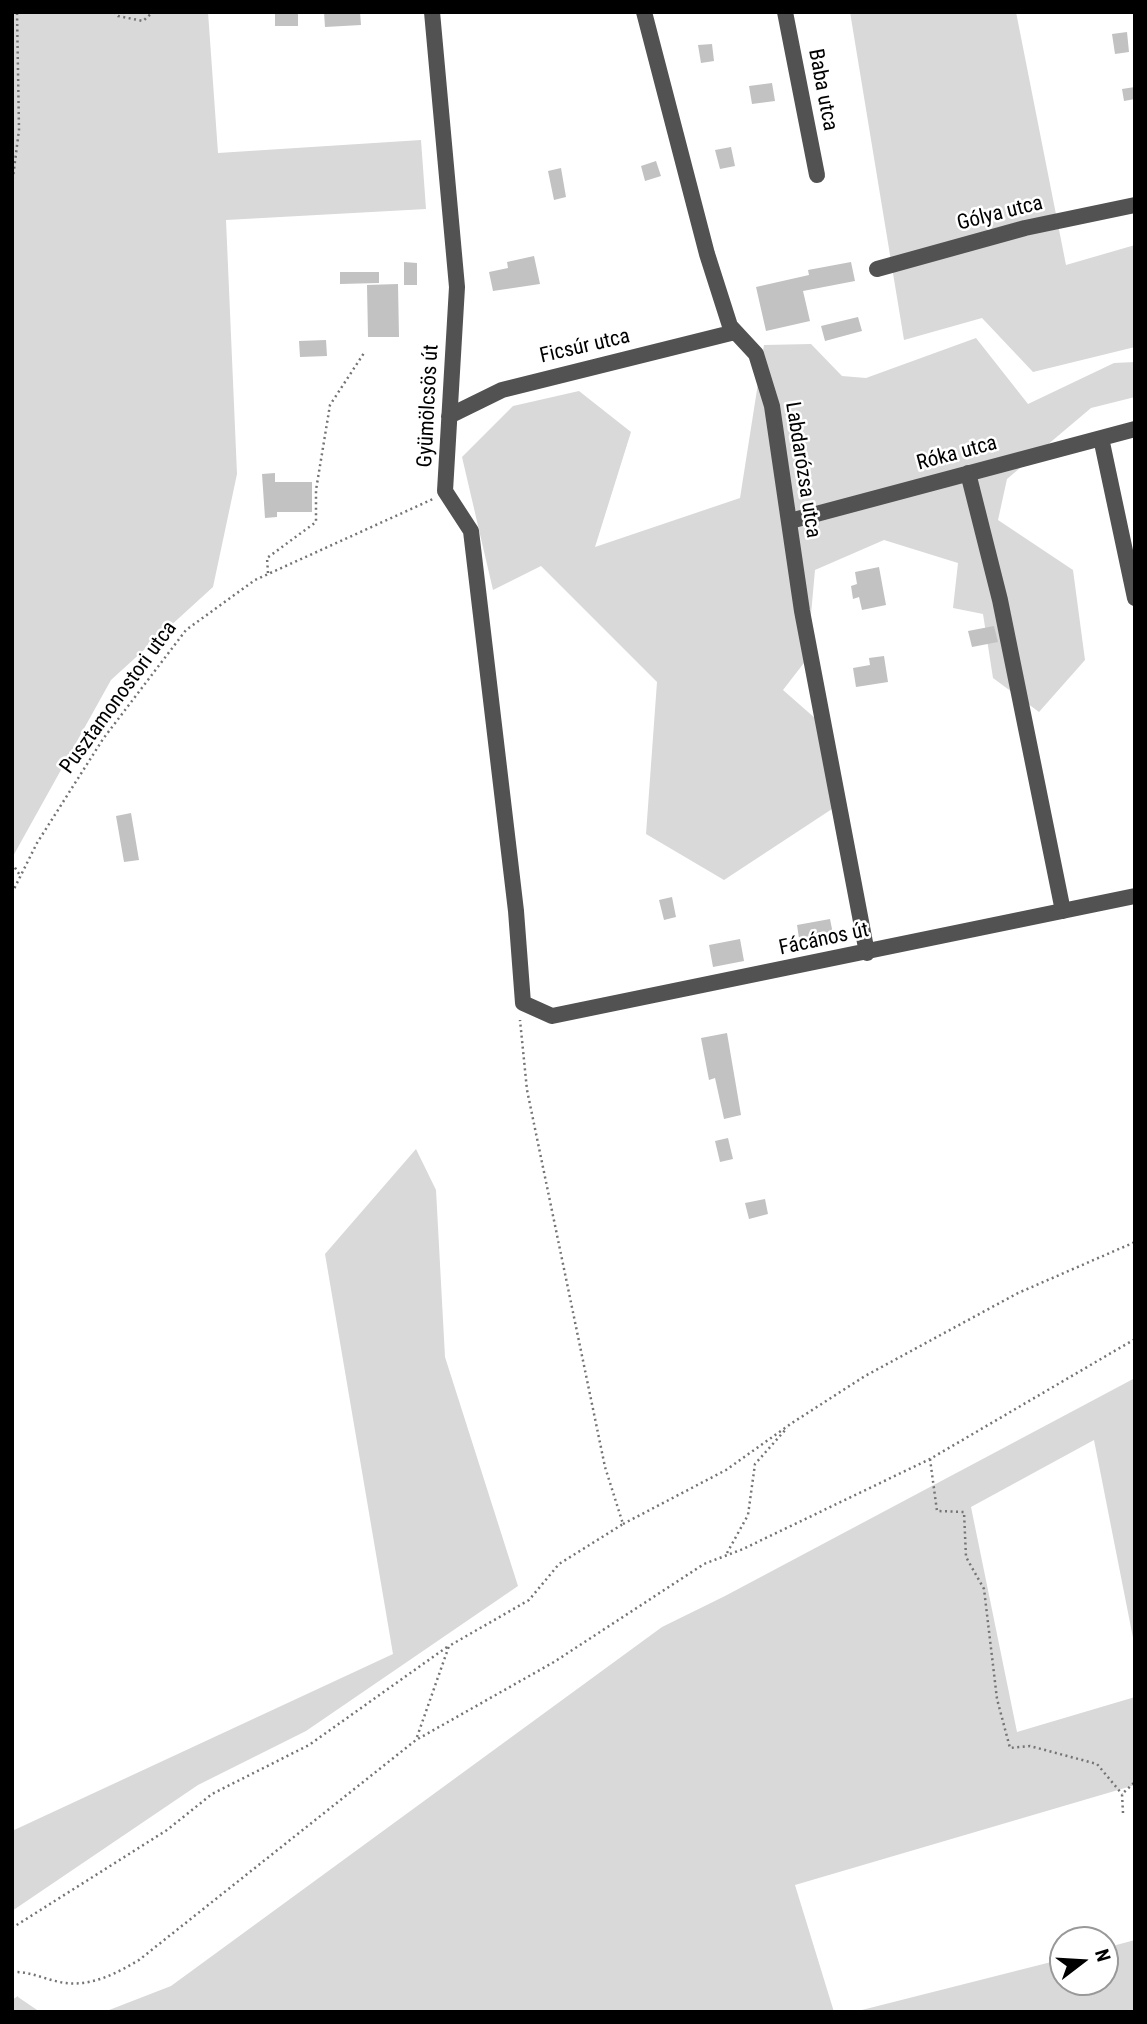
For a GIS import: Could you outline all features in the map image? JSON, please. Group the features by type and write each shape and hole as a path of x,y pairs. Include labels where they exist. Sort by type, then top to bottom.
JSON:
{"street":[{"name":"Gyümölcsös út","path":"432,12 457,287 445,491 471,531 523,1003"},
{"name":"Labdarózsa utca","path":"644,12 707,254 730,326 756,354 772,406 802,611 867,953"},
{"name":"Baba utca","path":"785,12 817,175"},
{"name":"Gólya utca","path":"877,269 1025,228 1135,205"},
{"name":"Ficsúr utca","path":"449,416 513,386 735,332"},
{"name":"Róka utca","path":"790,521 1135,429"},
{"path":"1101,438 1135,597"},
{"path":"968,473 1000,600 1063,911"},
{"name":"Fácános út","path":"523,1003 552,1016 1135,896"}],"path":[{"path":"12,186 19,130 17,12"},
{"path":"114,12 118,16 143,21 152,12"},
{"path":"268,574 267,558 316,522 316,490 330,405 364,353"},
{"name":"Pusztamonostori utca","path":"12,893 37,843 103,739 186,630 255,580 371,526 423,506 445,491"},
{"path":"12,863 20,877"},
{"path":"523,1003 519,1025 527,1090 605,1467 623,1524"},
{"path":"12,1927 167,1830 212,1794 309,1745 449,1646 529,1600 559,1564 623,1524 726,1471 792,1423 865,1376 1018,1293 1135,1242"},
{"path":"12,1972 22,1971 66,1983 90,1982 139,1960 416,1740 554,1662 704,1564 930,1459 1135,1339"},
{"path":"726,1556 748,1515 755,1464 792,1423"},
{"path":"930,1459 937,1511 964,1512 965,1557 984,1589 997,1699 1010,1748 1030,1746 1097,1764 1122,1794 1122,1813"},
{"path":"416,1740 449,1646"},
{"path":"1122,1794 1135,1782"}],"shaded area":[{"path":"12,12 208,12 218,153 421,140 426,209 226,220 237,474 213,587 111,680 12,858"},
{"path":"850,12 1016,12 1066,265 1135,245 1135,347 1033,372 982,318 904,340"},
{"path":"976,338 1028,404 1114,363 1135,362 1135,397 1091,408 1007,479 998,520 1073,570 1085,660 1039,712 993,678 983,614 953,608 958,563 884,540 815,570 807,659 783,690 816,719 832,809 724,880 646,834 657,682 541,566 493,590 462,457 513,406 579,391 631,432 595,547 740,498 764,345 811,344 842,376 866,378"},
{"path":"416,1149 436,1190 445,1357 518,1586 306,1731 198,1785 12,1911 12,1831 393,1654 325,1254"},
{"path":"1135,1378 1135,1648 1094,1440 971,1507 1017,1732 1135,1697 1135,1785 795,1885 834,2012 104,2012 171,1986 662,1627"},
{"path":"1135,1940 1135,2012 854,2012 1049,1963 1049,1996 1119,1996 1119,1944"},
{"path":"18,1996 40,2012 12,2012 12,2000"}],"building":[{"path":"324,12 360,12 361,25 325,27"},
{"path":"298,13 298,26 275,26 275,14"},
{"path":"1127,32 1129,52 1115,54 1112,34"},
{"path":"712,44 714,61 701,63 698,45"},
{"path":"772,83 775,101 752,104 749,86"},
{"path":"1135,87 1135,99 1124,101 1122,89"},
{"path":"731,147 735,166 720,169 715,150"},
{"path":"656,161 661,176 645,181 641,166"},
{"path":"561,168 566,197 554,200 548,171"},
{"path":"534,256 540,284 493,291 489,272 508,268 507,262"},
{"path":"404,262 417,263 417,285 404,285"},
{"path":"851,262 855,281 803,291 810,321 766,331 756,287 809,275 808,270"},
{"path":"340,272 379,272 379,283 340,284"},
{"path":"398,284 399,337 368,337 367,285"},
{"path":"858,317 862,331 825,341 821,326"},
{"path":"326,340 327,356 300,357 299,341"},
{"path":"275,473 275,482 312,482 312,512 277,512 277,517 265,518 262,474"},
{"path":"879,567 886,605 862,610 859,597 853,599 851,586 857,584 855,572"},
{"path":"994,626 998,642 972,647 968,631"},
{"path":"884,656 888,682 856,687 853,668 870,665 869,658"},
{"path":"131,813 139,860 124,862 116,816"},
{"path":"672,897 676,917 664,920 659,900"},
{"path":"830,919 834,939 800,945 797,925"},
{"path":"740,939 744,961 713,967 709,945"},
{"path":"727,1033 741,1115 724,1119 715,1078 709,1080 701,1038"},
{"path":"728,1138 733,1159 720,1162 715,1141"},
{"path":"765,1199 768,1214 749,1219 745,1203"}]}
